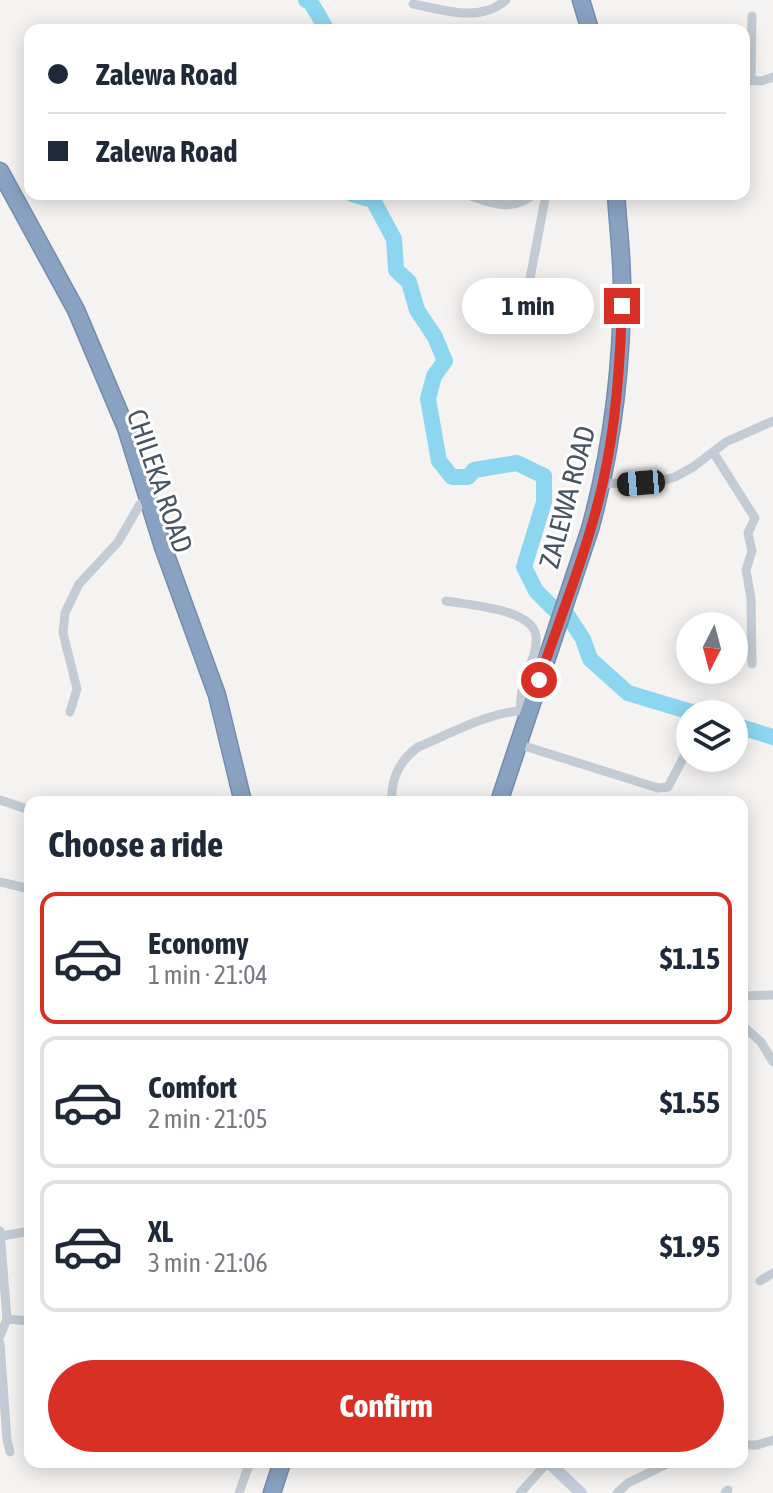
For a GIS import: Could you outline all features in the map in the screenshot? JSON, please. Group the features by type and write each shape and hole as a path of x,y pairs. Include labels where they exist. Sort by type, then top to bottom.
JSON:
{"highway":[{"path":"581,0 588,24"},
{"path":"0,171 76,310 126,428 163,547 217,695 242,796"},
{"name":"CHILEKA ROAD","path":"0,190 65,304 118,430 140,504 210,699 234,796"},
{"name":"ZALEWA ROAD","path":"501,796 518,744 525,710 590,529 615,417 621,351 622,284 616,200"},
{"path":"272,1493 280,1468"}],"main road":[{"path":"554,1468 581,1493"}],"street":[{"path":"413,4 479,14 495,9 506,0"},
{"path":"750,48 752,16"},
{"path":"750,80 773,77"},
{"path":"481,200 509,207 525,200"},
{"path":"528,289 545,200"},
{"path":"602,484 675,477 735,437 773,421"},
{"path":"713,452 755,518 748,533 752,551 746,570 751,598 752,664"},
{"path":"70,712 77,689 63,633 65,613 74,590 118,542 140,504"},
{"path":"393,796 396,774 410,753 418,747 485,717 525,710 523,686 537,637 532,624 525,618 505,612 446,601"},
{"path":"518,744 658,788 668,787 676,772"},
{"path":"0,800 24,808"},
{"path":"0,882 24,888"},
{"path":"748,996 773,995"},
{"path":"748,1032 761,1042 773,1062"},
{"path":"0,1336 7,1319 1,1234 24,1232"},
{"path":"760,1281 773,1273"},
{"path":"7,1319 24,1320"},
{"path":"0,1343 10,1452"},
{"path":"748,1445 773,1440"},
{"path":"239,1493 248,1468"},
{"path":"520,1493 543,1468"},
{"path":"617,1493 628,1483 659,1468"}],"waterway":[{"path":"306,0 323,24"},
{"path":"373,200 394,239 396,270 409,282 417,310 435,337 445,361 434,376 428,399 439,461 452,477 468,477 474,470 517,463 544,476 544,502 524,567 536,591 555,610"},
{"path":"568,616 583,639 590,659 628,693 676,707"},
{"path":"748,729 773,737"}],"route":[{"path":"539,680 602,484 615,417 622,306"}]}
